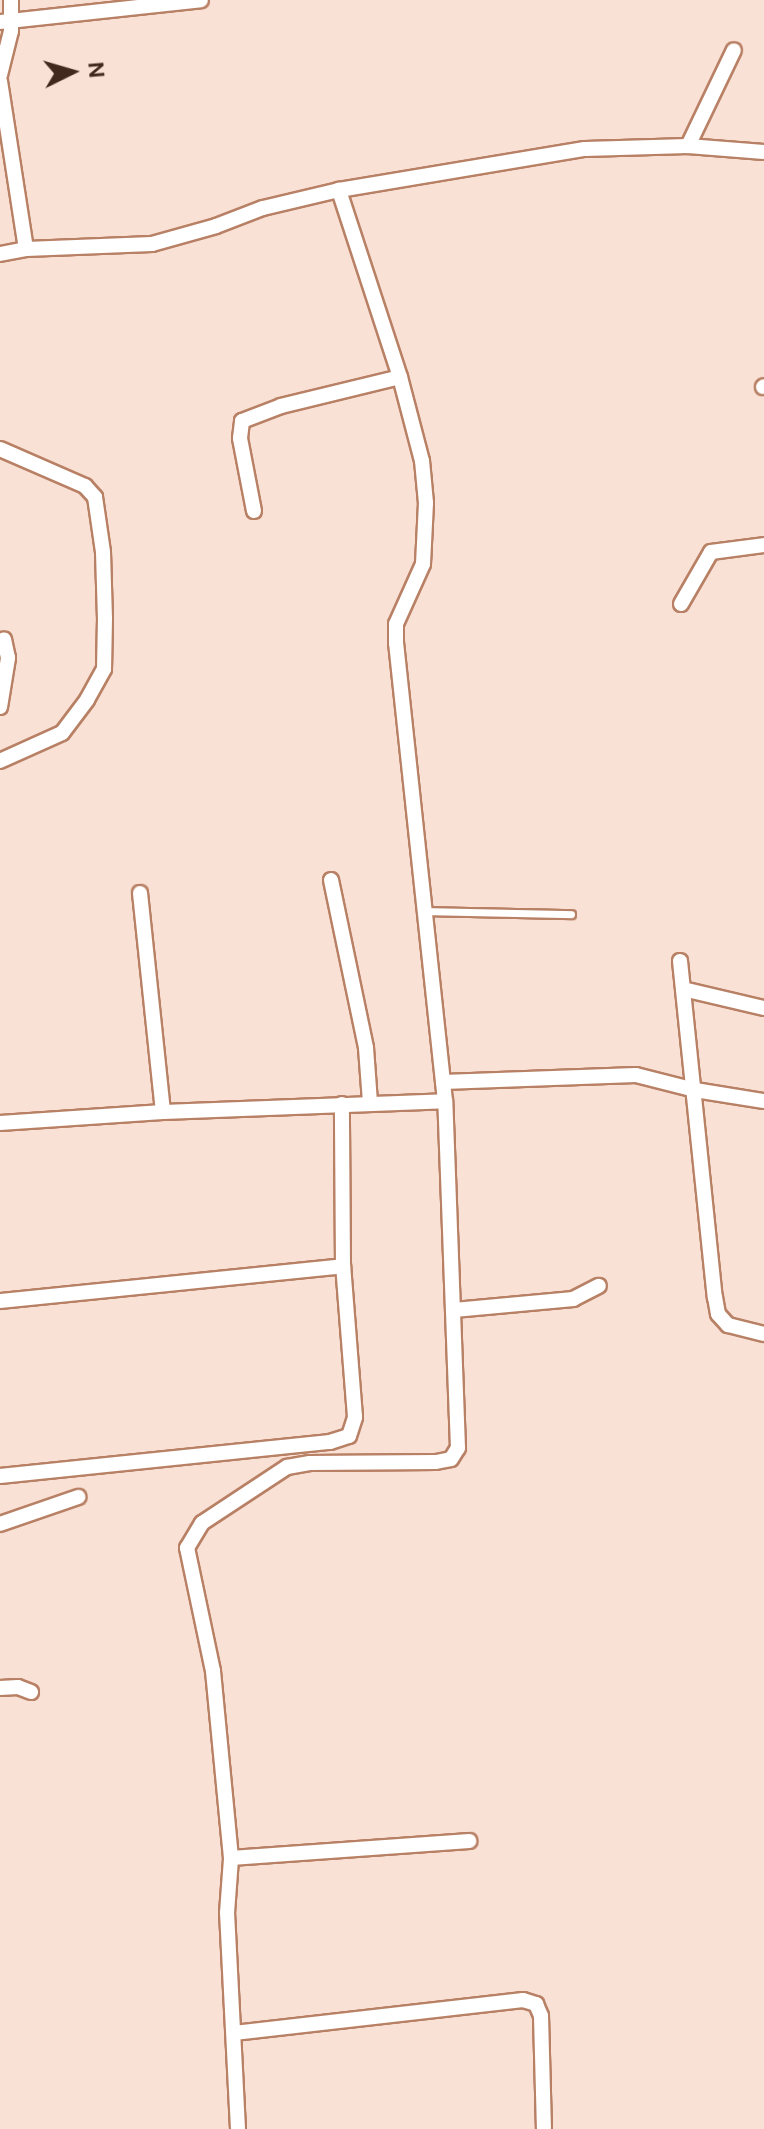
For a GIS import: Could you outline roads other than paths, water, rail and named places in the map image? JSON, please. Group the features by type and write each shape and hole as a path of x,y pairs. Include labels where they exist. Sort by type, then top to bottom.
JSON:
{"street":[{"path":"11,0 0,78 26,249"},
{"path":"6,21 201,0"},
{"path":"688,146 734,50"},
{"path":"0,254 26,249 152,244 216,226 263,208 339,190 585,149 688,146 764,152"},
{"path":"238,2129 227,1913 231,1858 213,1671 187,1548 202,1523 287,1467 451,1459 458,1448 459,1431 445,1101 396,624 423,564 426,503 422,461 400,377 339,190"},
{"path":"254,511 240,438 242,421 281,406 400,377"},
{"path":"0,449 85,486 95,497 103,552 105,618 104,669 87,700 62,733 28,752 0,761"},
{"path":"681,604 711,552 764,545"},
{"path":"0,707 8,658 4,639"},
{"path":"331,880 366,1048 370,1103"},
{"path":"140,893 163,1112"},
{"path":"680,961 718,1314 728,1325 764,1334"},
{"path":"683,989 764,1008"},
{"path":"443,1082 636,1075 695,1090 764,1101"},
{"path":"0,1123 163,1112 445,1101"},
{"path":"0,1476 330,1442 349,1436 355,1417 343,1266 342,1104"},
{"path":"0,1301 343,1266"},
{"path":"454,1310 573,1299 599,1286"},
{"path":"0,1524 78,1497"},
{"path":"0,1688 18,1687 31,1692"},
{"path":"231,1858 469,1841"},
{"path":"234,2033 523,2000 536,2004 541,2016 544,2129"}],"lane":[{"path":"425,911 571,914"}]}
